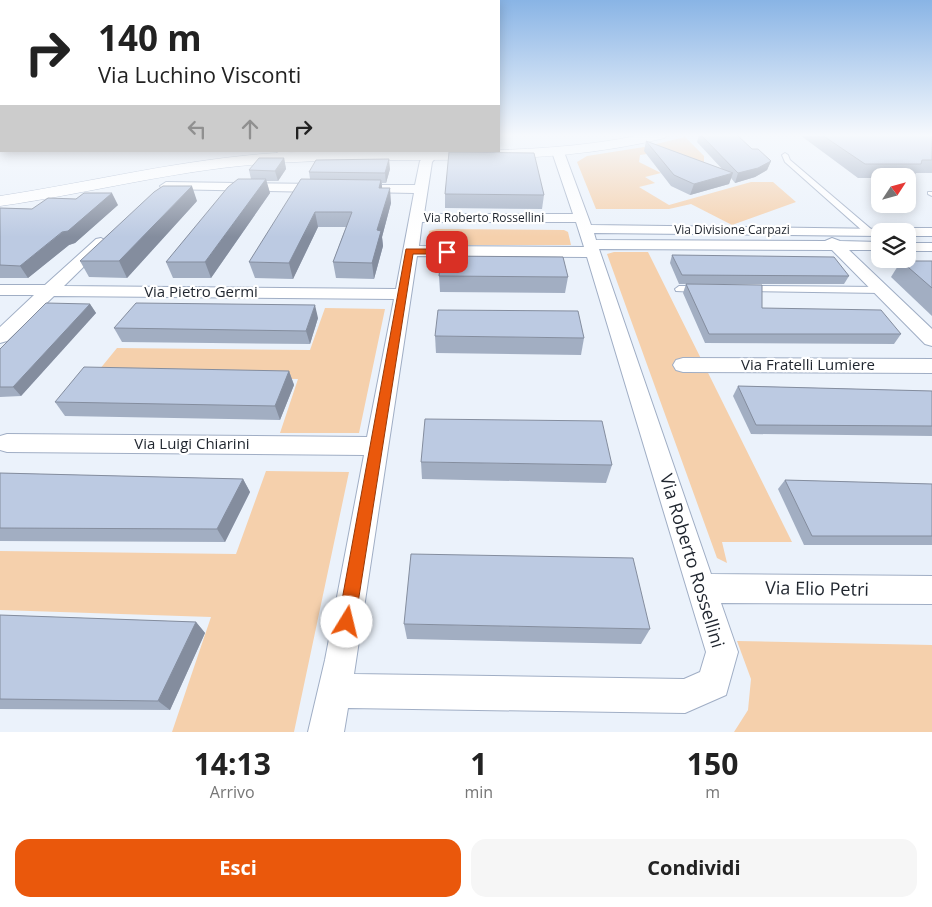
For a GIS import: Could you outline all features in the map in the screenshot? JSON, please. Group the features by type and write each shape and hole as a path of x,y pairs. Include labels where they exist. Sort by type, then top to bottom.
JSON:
{"main road":[{"path":"0,201 176,169"}],"street":[{"path":"326,732 335,691 425,169"},
{"name":"Via Roberto Rossellini","path":"335,691 685,696 714,683 722,652 564,169"},
{"path":"155,193 162,186 421,189"},
{"name":"Via Roberto Rossellini","path":"416,218 587,236"},
{"path":"821,231 932,340"},
{"name":"Via Divisione Carpazi","path":"587,236 821,231 871,232"},
{"path":"0,336 112,232"},
{"path":"916,232 932,232"},
{"path":"410,251 587,236"},
{"name":"Via Divisione Carpazi","path":"587,236 871,246"},
{"path":"916,247 932,247"},
{"name":"Via Pietro Germi","path":"0,290 402,294"},
{"name":"Via Fratelli Lumiere","path":"683,364 932,366"},
{"name":"Via Luigi Chiarini","path":"7,443 377,446"},
{"name":"Via Elio Petri","path":"702,588 932,590"}],"lane":[{"path":"797,169 871,230"},
{"path":"679,289 708,289"},
{"path":"737,289 881,290"}],"shaded area":[{"path":"580,169 653,169 661,173 645,177 655,183 639,187 669,205 751,182 773,182 796,202 732,225 691,204 669,209 596,209"},
{"path":"437,229 564,230 568,232 571,245 432,245 428,243 429,231"},
{"path":"614,252 648,252 792,542 722,542 727,563 717,558 607,254"},
{"path":"325,308 385,309 359,433 280,433 298,379 95,375 117,348 310,350"},
{"path":"266,471 349,472 294,732 172,732 211,617 0,610 0,551 236,554"},
{"path":"737,641 932,645 932,732 734,732 748,710 751,679"}],"building":[{"path":"250,169 276,169 275,171"},
{"path":"311,169 386,169 385,173 309,172"},
{"path":"447,169 538,169 544,195 445,194"},
{"path":"669,169 723,169 733,173 694,184 674,175"},
{"path":"734,169 753,169 738,173"},
{"path":"238,179 266,179 205,262 166,262 228,187"},
{"path":"301,179 381,180 379,188 390,188 377,230 381,231 372,263 333,262 352,212 315,212 289,263 249,262"},
{"path":"163,186 192,186 119,261 80,261 154,192"},
{"path":"84,193 112,193 68,231 62,232 20,266 0,265 0,208 32,209 48,198 76,199"},
{"path":"672,255 834,257 849,276 682,275"},
{"path":"441,256 563,257 568,277 439,276"},
{"path":"916,261 932,261 932,288 909,268 916,268"},
{"path":"686,284 762,285 762,308 881,310 901,334 709,334"},
{"path":"46,303 90,304 13,387 0,387 0,349"},
{"path":"136,303 315,305 306,331 114,328"},
{"path":"438,310 578,311 584,338 435,336"},
{"path":"84,367 289,371 275,406 55,402"},
{"path":"738,386 932,391 932,426 756,425"},
{"path":"425,419 602,421 612,465 421,462"},
{"path":"0,473 243,479 217,529 0,528"},
{"path":"785,480 932,484 932,536 812,536"},
{"path":"411,554 633,558 650,629 404,624"},
{"path":"0,615 196,622 158,701 0,699"}],"route":[{"path":"347,622 410,251 447,252"}]}
